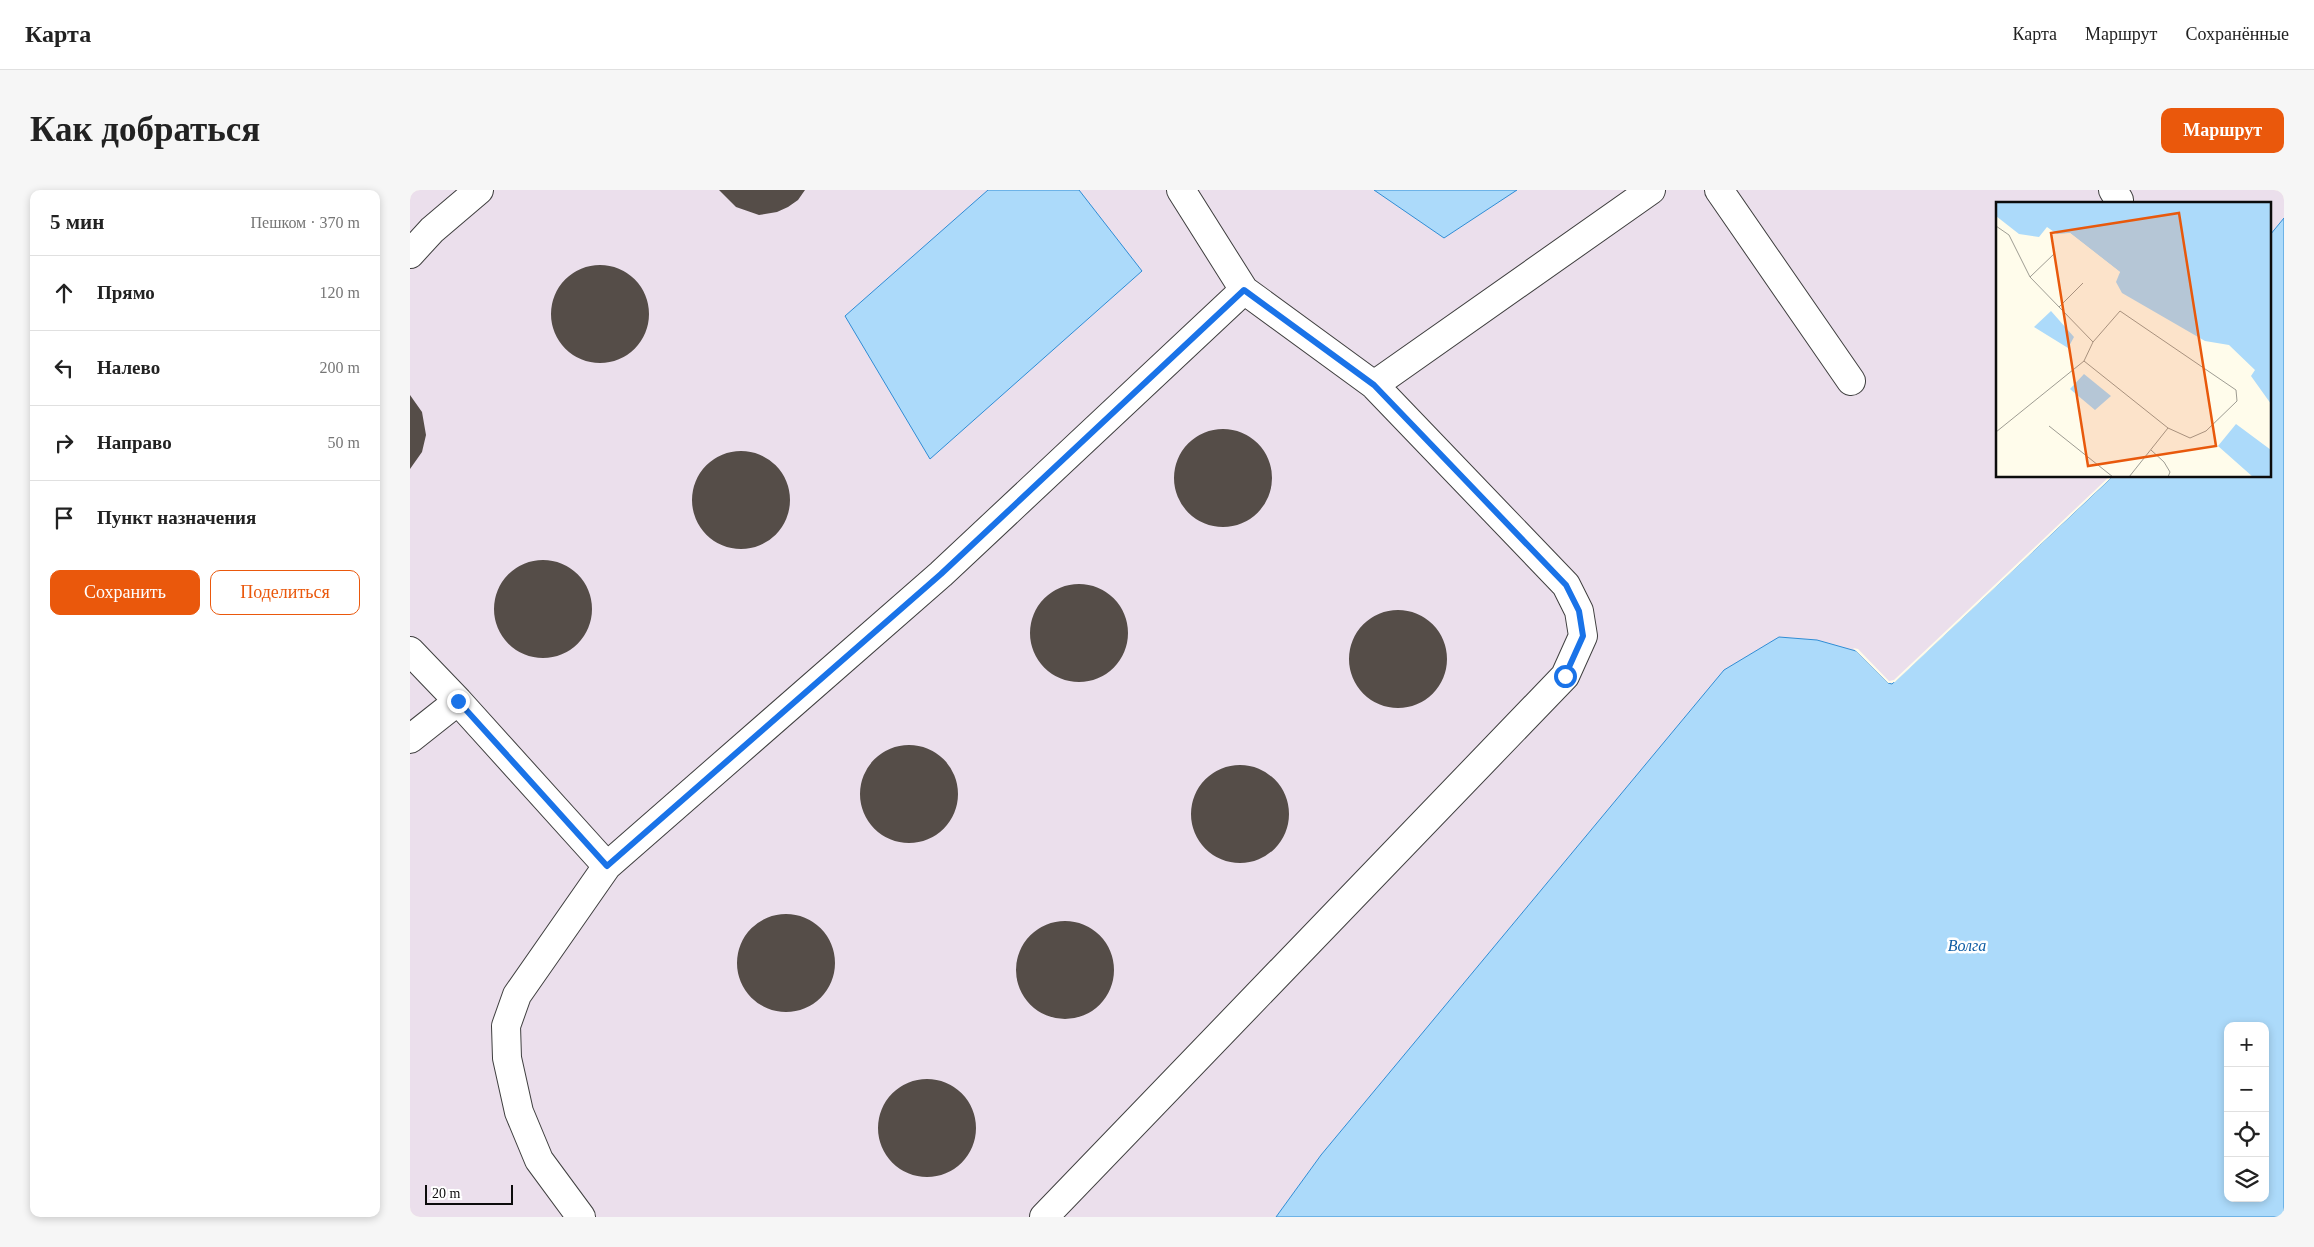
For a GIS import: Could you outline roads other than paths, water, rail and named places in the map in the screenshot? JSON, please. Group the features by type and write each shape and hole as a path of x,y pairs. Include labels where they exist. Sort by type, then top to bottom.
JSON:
{"lane":[{"path":"410,254 432,230 480,190"},
{"path":"1044,1217 1565,676 1583,636 1579,611 1566,585 1374,385 1244,290 1181,190"},
{"path":"1374,385 1651,190"},
{"path":"1719,190 1851,381"},
{"path":"580,1217 539,1160 518,1112 507,1058 506,1026 517,995 607,866 941,574 1244,290"},
{"path":"410,651 458,701 607,866"},
{"path":"410,739 458,701"}],"water":[{"path":"988,190 1079,190 1142,271 930,459 845,316"},
{"path":"1374,190 1517,190 1444,238"},
{"name":"Волга","path":"2284,218 2284,1217 1276,1217 1321,1155 1724,670 1779,637 1817,640 1856,651 1888,683 1892,684 2111,478 2272,478 2272,233"}]}
